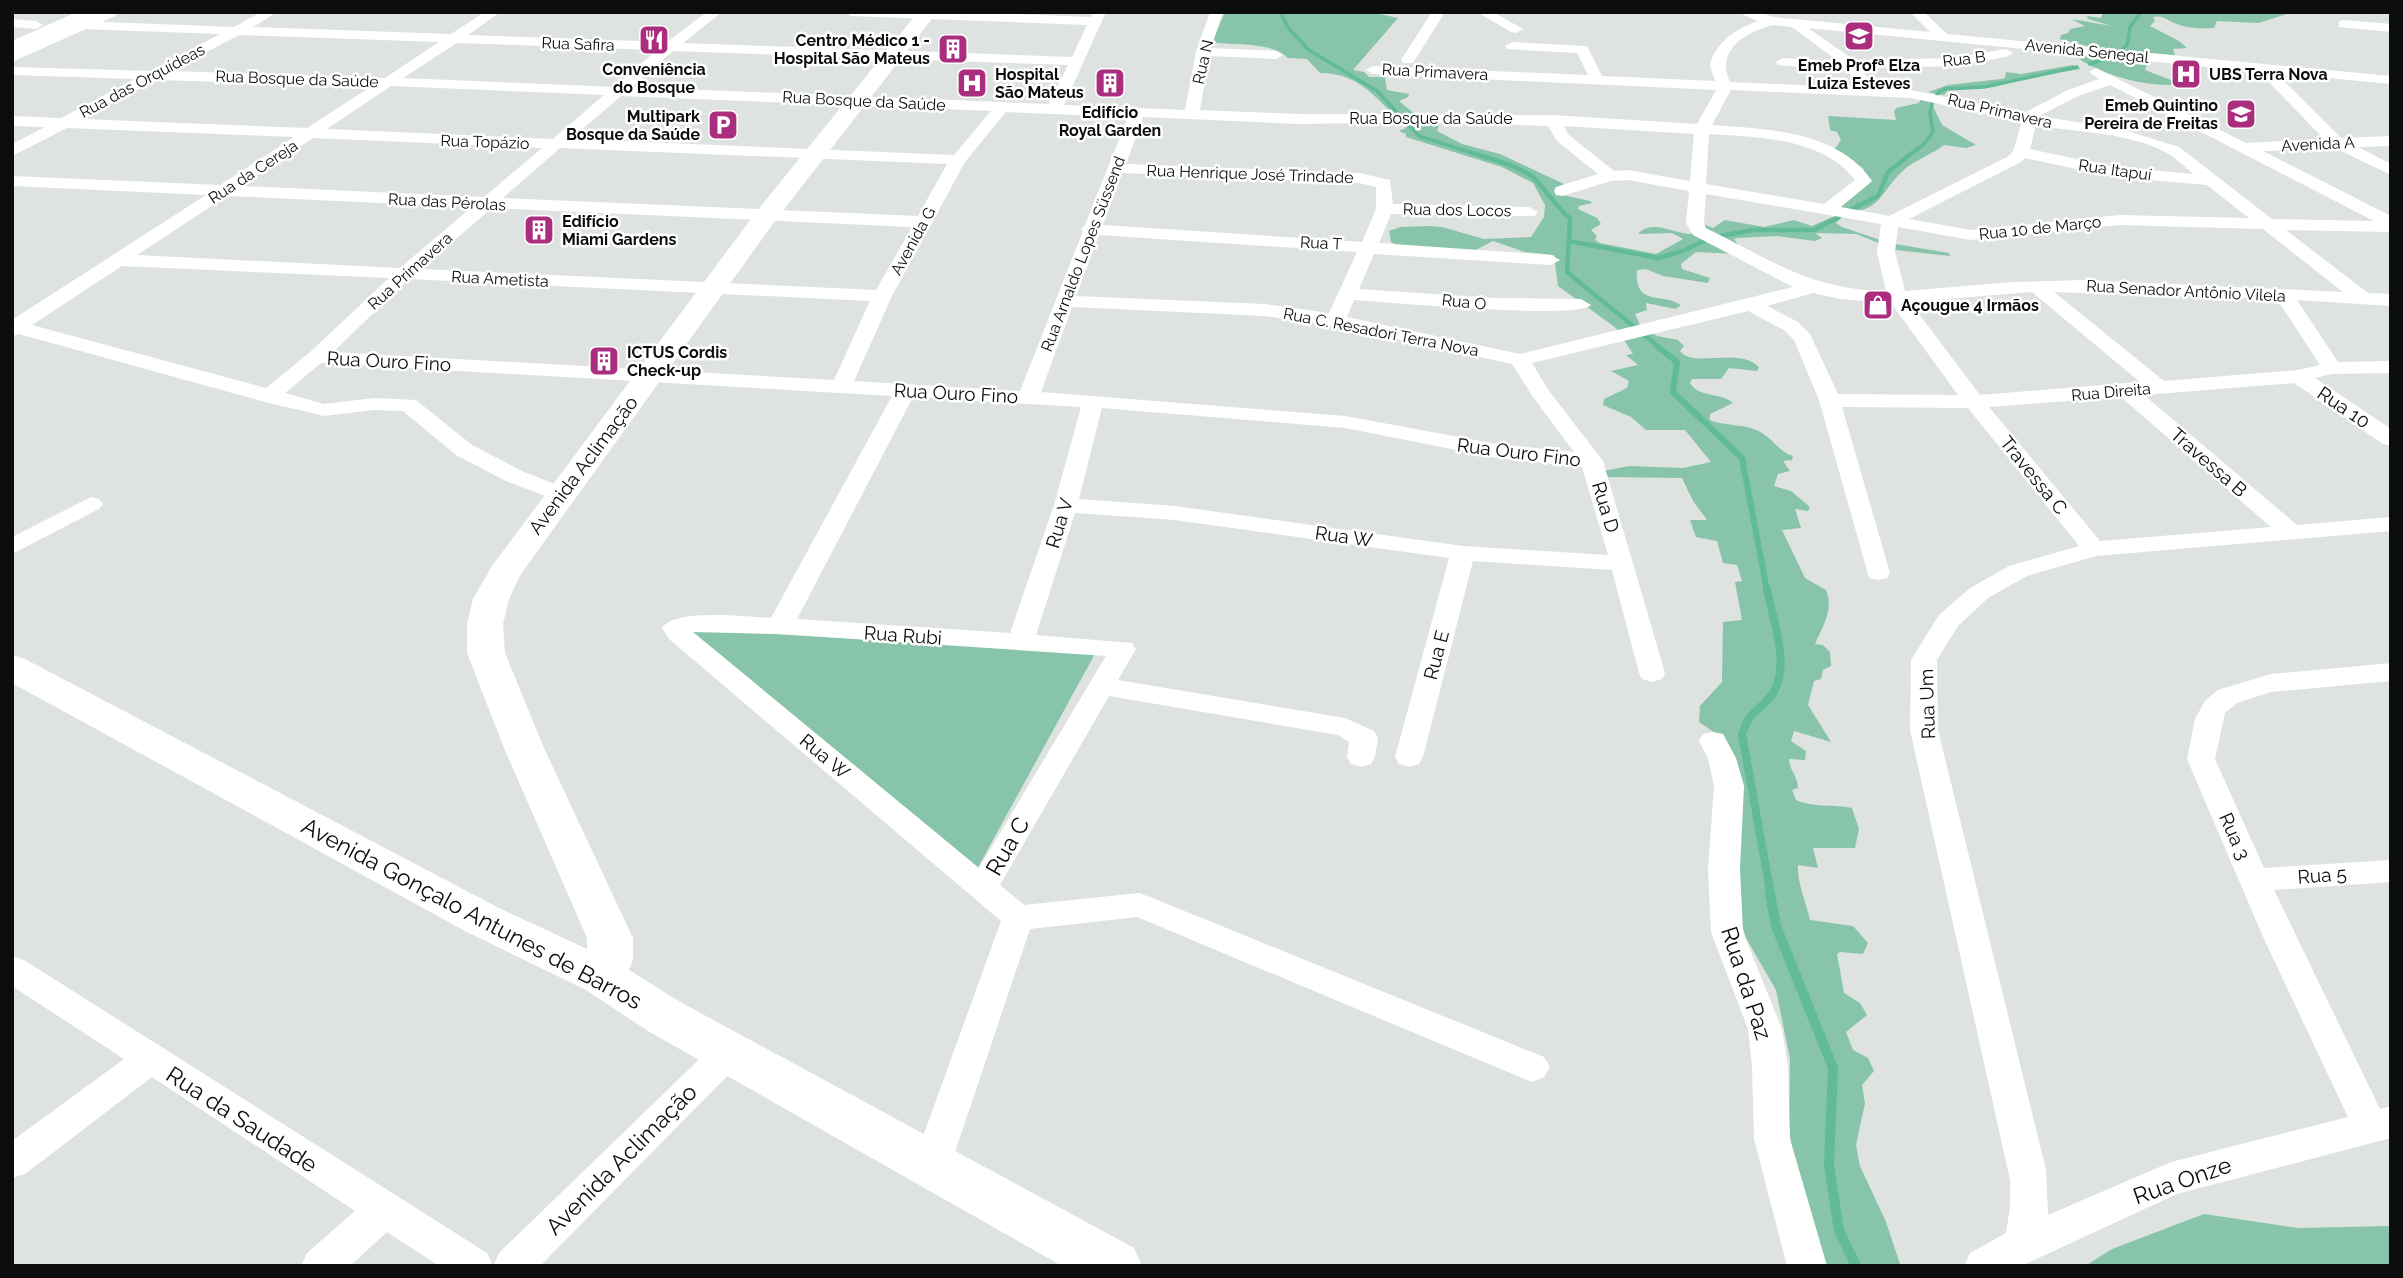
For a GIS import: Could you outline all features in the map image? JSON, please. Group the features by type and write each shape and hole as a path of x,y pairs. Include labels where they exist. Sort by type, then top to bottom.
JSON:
{"main road":[{"path":"12,36 63,12"},
{"path":"12,42 84,17 108,12"},
{"path":"12,50 84,17"},
{"path":"12,56 84,17"}],"street":[{"name":"Rua das Orquídeas","path":"12,151 271,12"},
{"name":"Rua da Cereja","path":"14,328 494,12"},
{"name":"Rua Primavera","path":"268,397 316,357 404,274 669,47 716,12"},
{"path":"851,12 1098,17 1055,108"},
{"name":"Rua N","path":"1192,113 1203,52 1217,12"},
{"path":"1408,60 1439,12"},
{"path":"1483,12 1516,29"},
{"path":"1916,12 1943,37"},
{"name":"Avenida Aclimação","path":"603,978 610,959 610,938 524,748 486,653 485,624 491,599 504,573 712,288 927,14"},
{"name":"Rua Safira","path":"84,17 234,32 1077,61"},
{"path":"1874,93 1851,66 1772,17 1726,47 1719,57 1717,67 1725,88 1702,130 1695,223 1699,231 1812,287 1845,293 1897,297 1886,252 1890,222 2005,164 2021,152 2032,113 2052,102 2111,80"},
{"name":"Avenida Senegal","path":"1772,17 1824,25 2040,47 2391,80"},
{"path":"12,23 36,24"},
{"path":"2344,24 2391,28"},
{"path":"1512,46 1579,44 1597,80"},
{"path":"2040,47 2262,155 2391,225"},
{"name":"Rua B","path":"1783,62 1851,66 1953,62 2040,47"},
{"path":"1203,52 1276,55"},
{"path":"2263,68 2343,146 2391,170"},
{"name":"Rua Primavera","path":"1373,70 1874,93 1957,100 2031,119 2161,144 2173,150 2364,299"},
{"name":"Rua Bosque da Saúde","path":"12,71 388,82 1299,119 1419,116 1552,120 1702,130 1789,140 1814,145 1837,154 1856,168 1864,181 1827,210"},
{"name":"Avenida G","path":"842,386 883,296 958,160 1001,108"},
{"name":"Rua Arnaldo Lopes Süssend","path":"1028,397 1090,229 1138,111"},
{"path":"1552,120 1563,138 1610,176"},
{"name":"Rua Topázio","path":"12,121 958,160"},
{"name":"Avenida A","path":"2262,155 2391,141"},
{"name":"Avenida A","path":"2246,147 2391,148"},
{"name":"Rua Itapuí","path":"2021,152 2113,172 2210,180"},
{"name":"Rua Henrique José Trindade","path":"1116,169 1359,178 1384,184"},
{"name":"Rua 10 de Março","path":"1562,191 1610,176 1628,175 1699,185 1971,235 2026,233 2080,223 2120,220 2391,225"},
{"name":"Rua das Pérolas","path":"12,181 924,222"},
{"path":"1336,320 1385,209 1384,184"},
{"name":"Rua dos Locos","path":"1385,209 1529,212"},
{"name":"Rua T","path":"1090,229 1552,260"},
{"name":"Rua Ametista","path":"117,260 883,296"},
{"path":"2036,286 2160,388"},
{"name":"Rua Senador Antônio Vilela","path":"1897,297 2036,286 2154,286 2391,300"},
{"path":"1750,305 1812,287"},
{"name":"Rua O","path":"1347,293 1458,300 1492,306 1581,305"},
{"path":"2284,295 2332,368"},
{"name":"Travessa C","path":"1897,297 1974,402 2094,549"},
{"name":"Rua C. Resadori Terra Nova","path":"1066,300 1265,310 1336,320 1520,360 1750,305"},
{"path":"1750,305 1791,326 1803,338 1830,400 1878,573"},
{"path":"14,328 324,410 374,404 408,405 464,450 514,476 561,495"},
{"name":"Rua Ouro Fino","path":"316,357 1093,401 1345,422 1497,451 1592,461"},
{"name":"Rua D","path":"1520,360 1540,393 1592,461 1652,673"},
{"name":"Rua Direita","path":"1830,400 1974,402 2298,376 2332,368 2391,367"},
{"name":"Rua 10","path":"2298,376 2391,439"},
{"path":"780,626 906,390"},
{"name":"Travessa B","path":"2128,391 2291,532"},
{"name":"Rua V","path":"1020,643 1066,505 1093,401"},
{"path":"12,547 91,504"},
{"name":"Rua W","path":"1066,505 1175,513 1463,553 1623,563"},
{"name":"Rua Um","path":"2023,1244 2030,1216 2031,1191 1924,730 1924,660 1948,621 1979,593 2018,571 2094,549 2391,524"},
{"name":"Rua E","path":"1409,757 1463,553"},
{"name":"Rua Rubi","path":"683,624 780,626 1123,649"},
{"name":"Rua W","path":"683,624 675,628 678,633 983,888"},
{"name":"Rua C","path":"1018,918 983,888 1123,649"},
{"name":"Avenida Gonçalo Antunes de Barros","path":"12,667 483,920 603,978 728,1053 1114,1266"},
{"name":"Rua 3","path":"2381,1124 2254,880 2202,759 2206,728 2215,706 2234,694 2258,684 2391,672"},
{"path":"1099,686 1345,727 1364,738 1361,757"},
{"name":"Rua da Paz","path":"1713,741 1722,758 1729,786 1724,869 1727,932 1765,1029 1770,1067 1772,1139 1807,1266"},
{"name":"Rua 5","path":"2254,880 2391,870"},
{"path":"932,1164 1018,918 1139,905 1532,1067"},
{"name":"Rua da Saudade","path":"12,969 473,1266"},
{"name":"Avenida Aclimação","path":"513,1266 728,1053"},
{"path":"12,1162 150,1059"},
{"name":"Rua Onze","path":"1984,1266 2023,1244 2171,1179 2381,1124"},
{"path":"321,1266 384,1210"}],"green space":[{"path":"1225,12 1347,12 1375,13 1398,18 1353,70 1364,72 1369,77 1385,77 1387,90 1409,94 1399,101 1422,120 1439,125 1437,131 1462,144 1500,154 1564,184 1558,194 1590,201 1592,203 1579,206 1578,209 1597,218 1601,224 1591,230 1597,236 1595,240 1600,243 1656,254 1683,239 1672,233 1638,234 1644,229 1656,227 1691,234 1699,222 1713,228 1725,220 1764,227 1794,220 1812,226 1832,217 1840,219 1836,223 1842,227 1889,243 1949,253 1950,256 1896,250 1856,234 1815,233 1822,238 1815,241 1777,236 1738,238 1734,239 1739,246 1737,254 1696,252 1681,264 1682,269 1710,278 1708,283 1663,276 1646,269 1637,270 1637,282 1645,294 1681,305 1676,309 1646,303 1647,310 1635,314 1640,325 1657,336 1678,340 1684,346 1680,351 1686,356 1740,358 1759,367 1757,371 1729,368 1721,379 1692,379 1690,383 1699,391 1733,403 1710,414 1710,420 1756,430 1793,456 1792,460 1783,461 1790,471 1778,474 1774,486 1791,491 1810,507 1808,511 1795,509 1801,528 1782,530 1805,578 1826,590 1828,597 1826,617 1815,644 1823,645 1830,652 1831,666 1823,670 1821,679 1814,681 1808,705 1831,742 1794,731 1791,741 1806,751 1805,760 1789,759 1798,784 1798,788 1792,790 1796,800 1816,805 1852,808 1859,829 1855,848 1813,848 1818,868 1798,865 1798,872 1810,920 1853,926 1868,943 1863,954 1837,954 1844,993 1860,1003 1867,1015 1846,1032 1853,1050 1868,1058 1874,1071 1862,1085 1865,1103 1856,1145 1860,1166 1886,1222 1900,1264 1822,1266 1810,1253 1789,1130 1790,1059 1776,990 1746,938 1732,890 1735,774 1732,751 1721,737 1699,722 1700,706 1722,682 1723,622 1742,620 1735,582 1742,581 1737,565 1723,563 1717,541 1696,537 1690,520 1707,520 1693,501 1682,478 1608,477 1603,471 1629,466 1683,468 1711,462 1685,430 1646,430 1631,417 1603,405 1604,399 1627,388 1629,381 1611,371 1638,365 1626,355 1633,354 1616,328 1558,286 1554,255 1525,252 1493,241 1472,252 1399,246 1391,242 1389,231 1401,227 1428,226 1442,227 1484,239 1531,237 1544,217 1545,205 1533,183 1502,167 1406,137 1406,134 1399,131 1406,128 1405,125 1368,90 1347,78 1320,73 1307,59 1288,58 1263,47 1212,42"},
{"path":"2103,12 2293,12 2259,23 2217,21 2214,28 2189,27 2161,17 2153,17 2155,21 2150,26 2187,48 2173,49 2175,55 2099,49 2060,39 2061,35 2068,33 2070,29 2085,26 2071,19 2112,26 2088,19 2087,16 2101,18"},
{"path":"2071,53 2149,61 2145,70 2181,84 2154,84 2123,78 2094,67"},
{"path":"2073,65 2081,69 2033,76 1994,87 1948,90 1944,95 1928,92 1948,85 2005,78 2006,72 2021,74"},
{"path":"1921,98 1935,100 1932,104 1942,125 1976,145 1966,148 1944,145 1906,168 1870,206 1851,211 1836,209 1869,184 1863,168 1834,150 1841,140 1837,132 1830,130 1828,116 1896,120 1896,108 1919,103"},
{"path":"683,629 1096,652 976,871"},
{"path":"2204,1214 2298,1228 2391,1226 2391,1266 2085,1266 2112,1249"}],"waterway":[{"path":"1280,12 1289,29 1309,50 1377,91 1419,136 1479,155"},
{"path":"2119,52 2127,45 2130,27 2141,12"},
{"path":"2090,64 2113,57"},
{"path":"1937,94 1945,89 1984,87 2077,67"},
{"path":"1910,155 1924,144 1933,132 1930,113 1933,100"},
{"path":"1473,153 1517,168 1538,182 1570,219 1567,272 1660,348"},
{"path":"1850,210 1878,196 1888,172 1912,153"},
{"path":"1720,236 1753,230 1814,230 1839,217"},
{"path":"1569,241 1658,258 1683,251 1706,240"},
{"path":"1658,347 1677,362 1673,392 1742,458 1767,591"},
{"path":"1767,589 1779,644 1780,672 1771,696 1751,715 1742,734 1771,896"},
{"path":"1770,894 1776,926 1833,1068 1829,1165 1839,1231 1856,1266"}],"place":[{"name":"Emeb Profª Elza Luiza Esteves","path":"1859,36"},
{"name":"Conveniência do Bosque","path":"654,40"},
{"name":"Centro Médico 1 - Hospital São Mateus","path":"953,49"},
{"name":"UBS Terra Nova","path":"2186,74"},
{"name":"Hospital São Mateus","path":"972,83"},
{"name":"Edifício Royal Garden","path":"1110,83"},
{"name":"Emeb Quintino Pereira de Freitas","path":"2241,114"},
{"name":"Multipark Bosque da Saúde","path":"723,125"},
{"name":"Edifício Miami Gardens","path":"539,230"},
{"name":"Açougue 4 Irmãos","path":"1878,305"},
{"name":"ICTUS Cordis Check-up","path":"604,361"}]}
